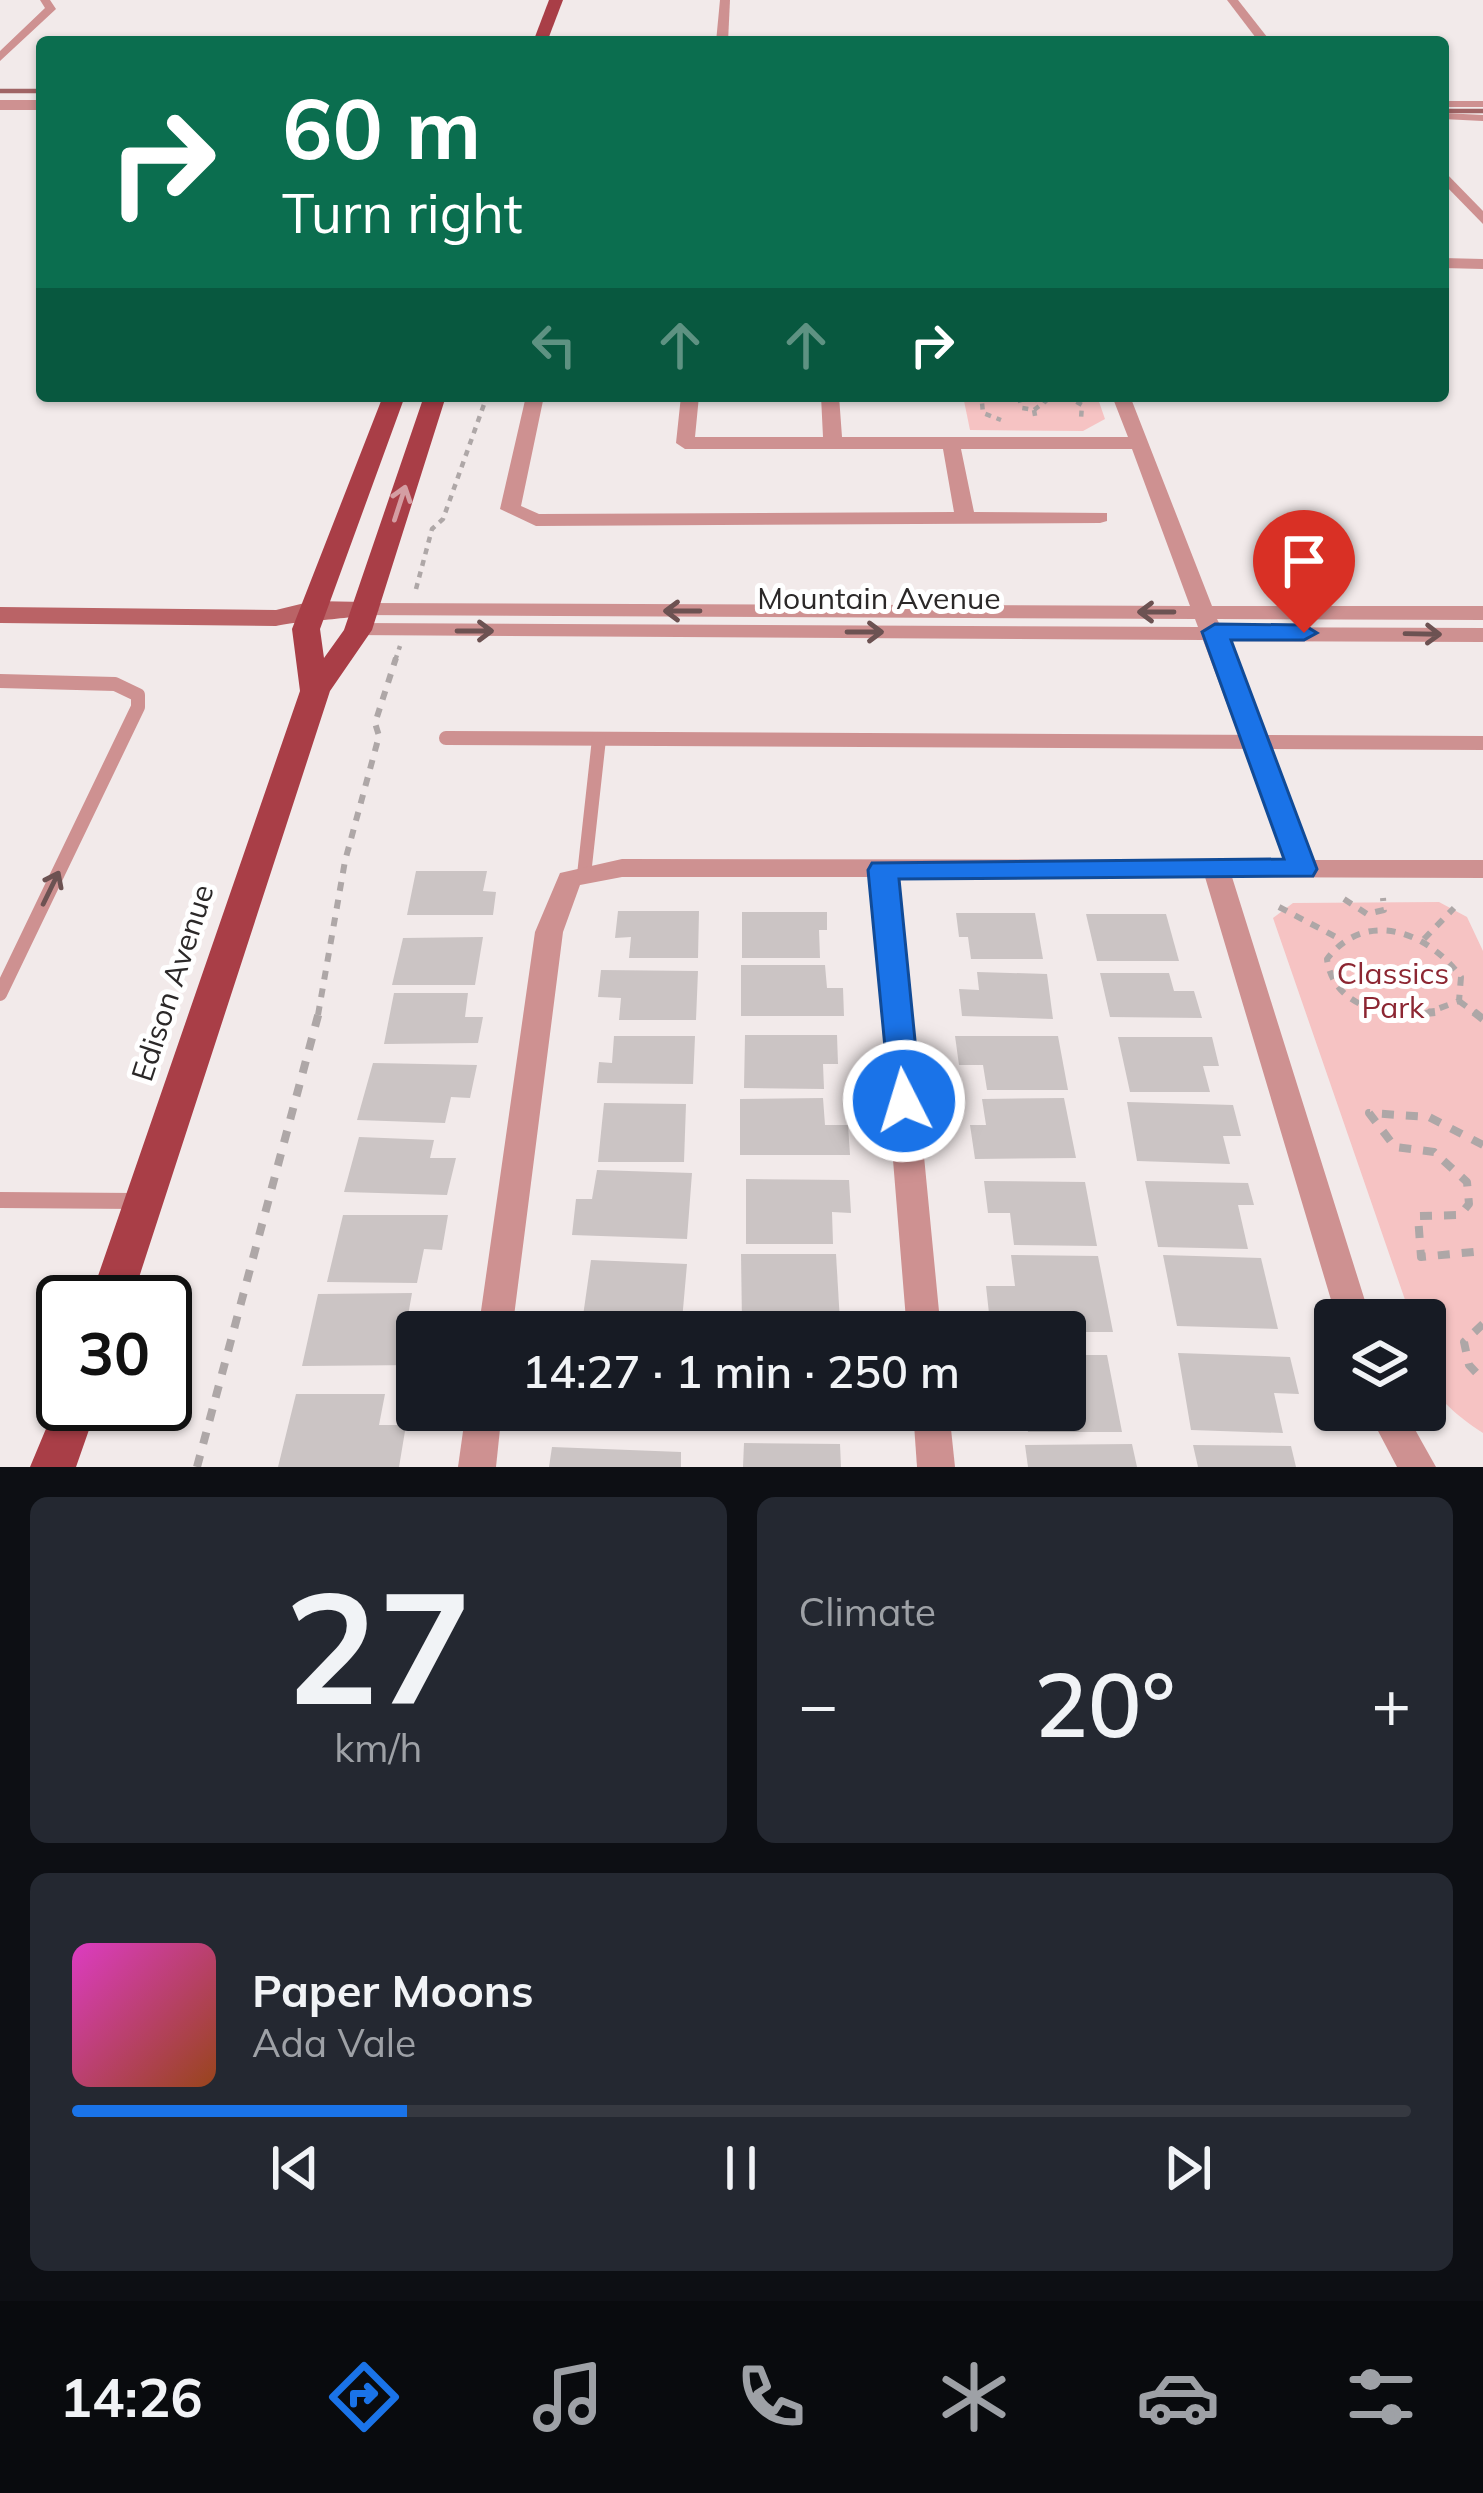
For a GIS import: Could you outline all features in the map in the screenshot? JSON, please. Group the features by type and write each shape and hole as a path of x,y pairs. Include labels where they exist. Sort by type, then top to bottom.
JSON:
{"main road":[{"path":"542,36 556,0"},
{"name":"Edison Avenue","path":"315,691 310,619 392,402"},
{"name":"Edison Avenue","path":"119,1275 315,691 361,620 433,402"},
{"name":"Mountain Avenue","path":"0,615 361,620"},
{"path":"53,1467 66,1431"}],"street":[{"path":"2,58 44,20 52,9 45,0"},
{"path":"722,36 725,0"},
{"path":"1232,0 1260,36"},
{"path":"0,105 36,105"},
{"path":"1449,181 1483,220"},
{"path":"1449,263 1483,263"},
{"path":"534,402 510,509 536,520 1100,517"},
{"path":"689,402 686,443 1138,443"},
{"path":"830,402 833,443"},
{"path":"1123,402 1302,869"},
{"path":"952,443 964,518"},
{"name":"Mountain Avenue","path":"361,620 1211,622 1483,613"},
{"name":"Mountain Avenue","path":"1211,622 1483,634"},
{"path":"498,1311 549,932 569,879 622,868 1483,869"},
{"path":"883,870 922,1311"},
{"path":"1216,870 1348,1299"},
{"path":"477,1467 481,1431"},
{"path":"933,1431 936,1467"},
{"path":"1397,1431 1417,1467"}],"lane":[{"path":"1449,104 1483,104"},
{"path":"1449,116 1483,118"},
{"path":"0,681 132,687 138,706 0,994"},
{"path":"446,738 1483,743"},
{"path":"584,875 599,739"},
{"path":"0,1200 145,1201"}],"path":[{"path":"415,593 432,529 443,519 486,402"},
{"path":"983,402 983,413 999,420 1038,421 1034,410"},
{"path":"1017,402 1034,410 1046,406 1045,402"},
{"path":"1077,402 1082,405 1081,419"},
{"path":"1068,421 1081,419 1092,426"},
{"path":"197,1467 322,1000 345,861 379,736 376,722 400,647"},
{"path":"1344,898 1357,913 1369,915 1384,910 1383,898"},
{"path":"1279,908 1338,938"},
{"path":"1424,939 1454,908"},
{"path":"1369,915 1375,928"},
{"path":"1375,928 1424,939 1446,954 1461,976 1459,1001 1441,1014 1420,1019 1361,1008 1333,984 1324,965 1327,949 1338,938 1375,928"},
{"path":"1459,1001 1483,1019"},
{"path":"1483,1145 1429,1117 1369,1113 1394,1148 1434,1152 1467,1181 1483,1182"},
{"path":"1467,1181 1469,1204 1460,1215 1418,1216 1420,1257 1483,1251"},
{"path":"1483,1324 1464,1342 1469,1365 1483,1380"}],"green space":[{"path":"964,402 1099,402 1105,419 1083,431 970,430"},
{"name":"Classics Park","path":"1439,902 1467,917 1483,951 1483,1433 1446,1403 1446,1299 1405,1299 1273,918 1293,903"}],"building":[{"path":"416,871 487,871 483,891 496,892 493,915 407,915"},
{"path":"618,911 699,911 698,958 629,958 631,937 615,938"},
{"path":"742,912 827,912 827,930 819,930 820,958 742,958"},
{"path":"956,913 1035,913 1043,959 971,959 968,937 959,937"},
{"path":"1086,914 1166,914 1179,961 1097,961"},
{"path":"483,937 475,985 392,985 403,938"},
{"path":"741,965 825,965 827,988 843,988 844,1016 741,1016"},
{"path":"601,970 698,971 696,1020 619,1020 621,998 598,997"},
{"path":"977,972 1047,974 1053,1019 962,1016 959,989 979,990"},
{"path":"1100,973 1169,973 1174,991 1194,991 1202,1018 1110,1017"},
{"path":"394,993 468,993 465,1017 483,1017 478,1043 384,1044"},
{"path":"745,1035 837,1035 838,1064 823,1064 824,1089 744,1088"},
{"path":"614,1036 695,1036 693,1084 597,1083 599,1062 612,1063"},
{"path":"955,1036 1058,1036 1068,1090 987,1090 983,1065 959,1065"},
{"path":"1118,1037 1212,1037 1219,1066 1203,1066 1210,1092 1130,1092"},
{"path":"373,1063 477,1065 470,1098 451,1097 445,1123 357,1120"},
{"path":"823,1098 825,1125 848,1125 850,1155 740,1155 740,1099"},
{"path":"1064,1098 1076,1158 975,1159 970,1125 986,1125 982,1099"},
{"path":"1127,1102 1233,1105 1241,1136 1223,1136 1230,1164 1137,1161"},
{"path":"604,1103 686,1104 684,1162 598,1162"},
{"path":"359,1137 434,1140 430,1158 456,1158 447,1195 344,1192"},
{"path":"597,1170 692,1173 687,1239 572,1235 576,1199 592,1199"},
{"path":"746,1179 849,1180 851,1213 832,1212 833,1244 746,1244"},
{"path":"984,1181 1085,1182 1097,1246 1014,1245 1010,1213 988,1213"},
{"path":"1145,1181 1248,1183 1254,1205 1238,1205 1248,1249 1158,1247"},
{"path":"343,1215 448,1215 442,1250 424,1249 417,1283 327,1282"},
{"path":"741,1254 836,1254 839,1311 742,1311"},
{"path":"1011,1255 1098,1256 1113,1332 1086,1332 1086,1311 989,1311 986,1286 1015,1286"},
{"path":"1163,1255 1261,1258 1278,1329 1177,1326"},
{"path":"591,1260 687,1264 683,1311 584,1311"},
{"path":"412,1293 409,1311 396,1311 396,1365 302,1366 318,1294"},
{"path":"1178,1353 1290,1357 1299,1394 1274,1393 1283,1433 1191,1430"},
{"path":"1086,1355 1107,1355 1122,1432 1028,1432 1086,1431"},
{"path":"296,1394 385,1394 379,1425 396,1425 396,1431 405,1431 399,1467 278,1467"},
{"path":"744,1443 840,1444 841,1467 743,1467"},
{"path":"1132,1444 1137,1467 1028,1467 1025,1445"},
{"path":"1193,1445 1291,1446 1296,1467 1198,1467"},
{"path":"552,1447 681,1452 681,1467 549,1467"}],"waterway":[{"path":"0,91 36,91"},
{"path":"1449,111 1483,111"}],"route":[{"path":"904,1101 883,870 1302,869 1215,632 1304,633"}]}
